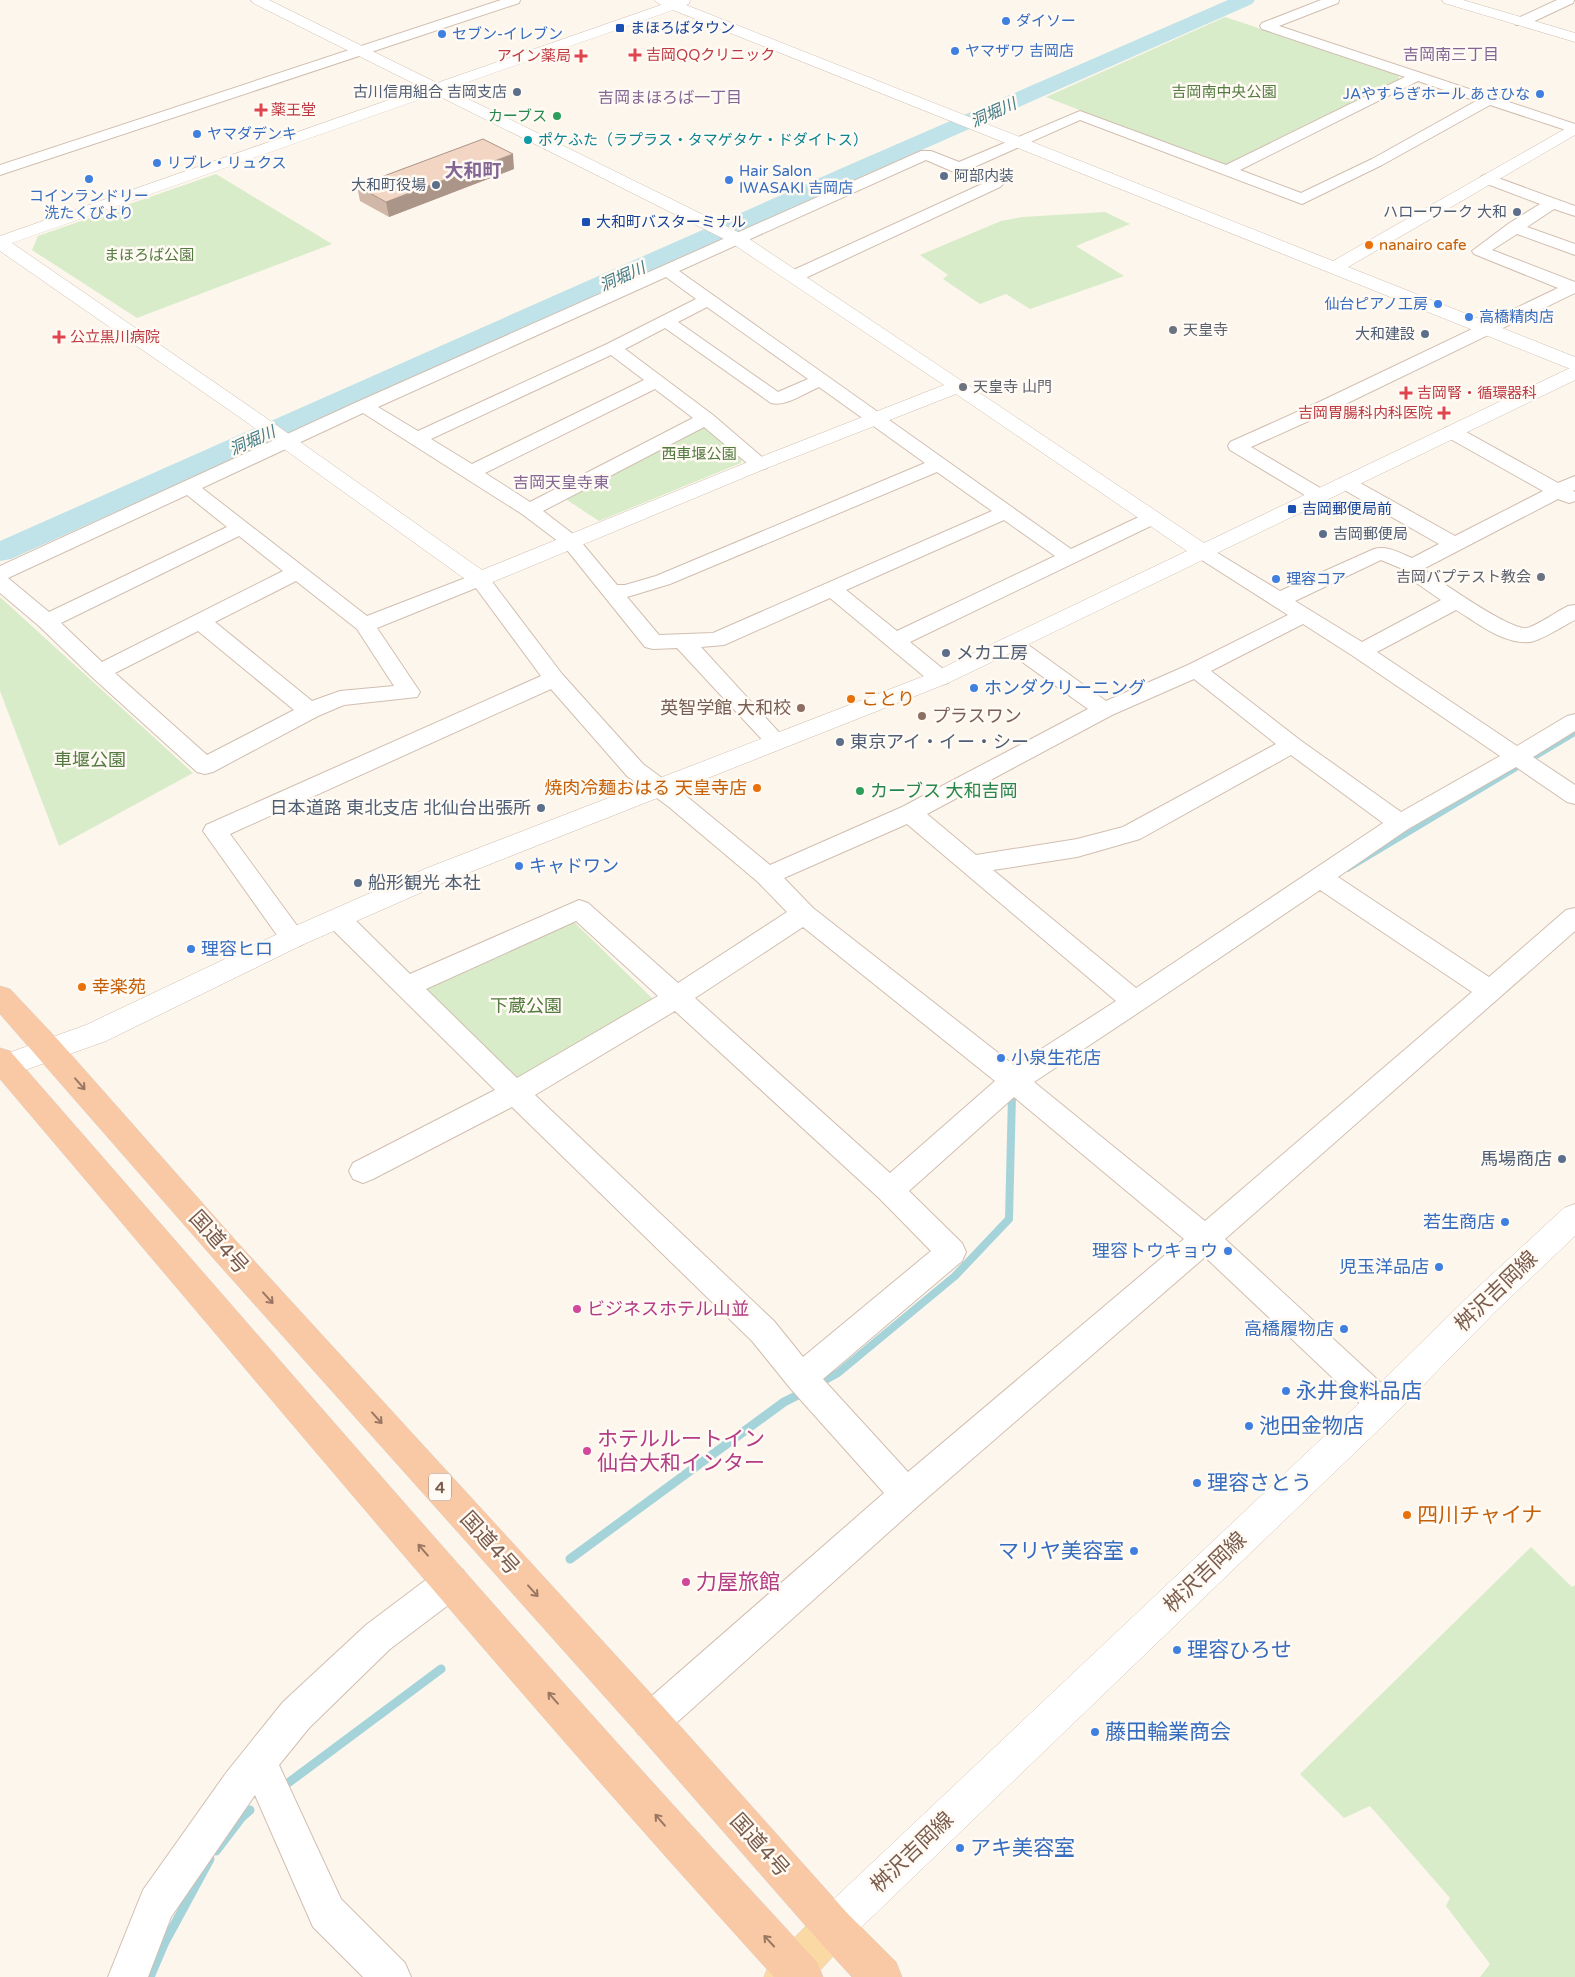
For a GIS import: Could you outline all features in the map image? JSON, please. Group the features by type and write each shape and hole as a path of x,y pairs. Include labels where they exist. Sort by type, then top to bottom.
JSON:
{"highway":[{"name":"国道4号","path":"0,996 49,1049 225,1250 651,1721 833,1927 881,1977"},
{"path":"2,1064 451,1582 722,1890 793,1974"}],"main road":[{"path":"793,1974 833,1927"}],"street":[{"path":"258,0 731,236 795,276 1204,553 1361,651 1575,796"},
{"path":"0,170 514,0"},
{"path":"1332,0 1267,26 1574,129"},
{"path":"1449,0 1575,38"},
{"path":"1541,0 1563,3 1575,10"},
{"path":"0,232 671,1 970,124 1575,364"},
{"path":"1521,22 1563,3"},
{"path":"1228,170 1415,77"},
{"path":"0,243 430,85"},
{"path":"959,168 1080,114 1302,200 1377,162 1487,101"},
{"path":"1334,268 1574,129"},
{"path":"0,574 364,406 667,270 731,236 926,154 995,184 795,276"},
{"path":"1487,179 1575,211"},
{"path":"1552,203 1514,227 1480,252 1574,288"},
{"path":"1514,227 1575,250"},
{"path":"0,243 252,417 480,579 554,679 635,770 677,801 767,876 804,914 1020,1087 1205,1239 1382,1404"},
{"path":"667,270 1069,557"},
{"path":"1320,496 1237,446 1574,288"},
{"path":"418,439 613,348 710,299"},
{"path":"666,322 777,399 820,380"},
{"path":"613,348 655,382 706,419 760,464"},
{"path":"2,1064 96,1033 293,938 436,875 940,678 1204,553 1575,373"},
{"path":"472,472 655,382"},
{"path":"365,625 760,464 957,387"},
{"path":"364,406 472,472 529,510 570,541 653,642 716,640 1006,512"},
{"path":"529,510 706,419"},
{"path":"1452,432 1569,491"},
{"path":"613,591 626,591 663,580 938,465"},
{"path":"1346,483 1455,545"},
{"path":"0,582 47,621 100,672 205,766 310,711 340,698 409,692 365,625 189,487"},
{"path":"1413,566 1569,491"},
{"path":"896,640 1152,518"},
{"path":"47,621 241,528"},
{"path":"1279,600 1381,552 1413,566 1419,576 1508,632 1529,635 1575,611"},
{"path":"100,672 298,572"},
{"path":"832,589 940,678"},
{"path":"1361,651 1456,601"},
{"path":"767,876 910,813 1104,710 1196,670 1304,615"},
{"path":"201,622 310,711"},
{"path":"684,642 776,741"},
{"path":"1012,644 1104,710"},
{"path":"1196,670 1292,745 1400,823"},
{"path":"293,938 215,831 554,679"},
{"path":"890,1190 991,1102 1020,1087 1134,1002 1326,882 1400,823 1519,758 1575,721"},
{"path":"973,864 1078,848 1131,833 1292,745"},
{"path":"910,813 973,864 1134,1002"},
{"path":"1326,882 1490,991"},
{"path":"406,986 579,909 890,1190 951,1252 809,1386"},
{"path":"363,1171 515,1093 677,997 804,914"},
{"path":"651,1721 907,1494 1575,918"},
{"path":"338,919 515,1093 763,1331 809,1386 907,1494"},
{"name":"桝沢吉岡線","path":"833,1927 1382,1404 1478,1308 1575,1217"},
{"path":"128,1977 157,1904 240,1786 296,1715 378,1637 451,1582"},
{"path":"259,1761 327,1913 391,1977"}],"green space":[{"name":"吉岡南中央公園","path":"1225,17 1398,74 1399,79 1231,165 1221,165 1046,97"},
{"name":"まほろば公園","path":"216,174 332,244 137,318 32,250 38,236"},
{"path":"1105,212 1130,224 1076,246 1124,276 1030,309 1006,294 980,304 943,279 948,275 920,255 1001,221 1022,217"},
{"name":"西車堰公園","path":"695,428 707,428 742,456 741,463 599,521 564,498"},
{"name":"車堰公園","path":"0,597 193,773 59,846 0,691"},
{"name":"下蔵公園","path":"572,920 653,999 516,1084 422,986"},
{"path":"1531,1547 1572,1587 1575,1585 1575,1977 1480,1977 1490,1964 1446,1906 1450,1898 1370,1806 1344,1818 1300,1774"}],"building":[{"path":"483,139 513,154 386,202 357,186"}],"waterway":[{"name":"洞堀川","path":"0,552 857,170 1245,0"},
{"path":"1348,869 1575,733"},
{"path":"818,1384 838,1373 955,1276 1009,1219 1012,1095 1015,1093"},
{"path":"570,1559 784,1402 804,1392"},
{"path":"288,1783 441,1669"},
{"path":"216,1851 242,1817 250,1810"},
{"path":"150,1977 165,1942 210,1859"}],"place":[{"name":"ダイソー","path":"1006,21"},
{"name":"まほろばタウン","path":"620,28"},
{"name":"セブン-イレブン","path":"442,34"},
{"name":"ヤマザワ 吉岡店","path":"955,51"},
{"name":"吉岡QQクリニック","path":"635,55"},
{"name":"アイン薬局","path":"581,56"},
{"name":"古川信用組合 吉岡支店","path":"517,92"},
{"name":"JAやすらぎホール あさひな","path":"1540,94"},
{"name":"薬王堂","path":"261,110"},
{"name":"カーブス","path":"557,116"},
{"name":"ヤマダデンキ","path":"197,134"},
{"name":"ポケふた（ラプラス・タマゲタケ・ドダイトス）","path":"528,140"},
{"name":"リブレ・リュクス","path":"157,163"},
{"name":"阿部内装","path":"944,176"},
{"name":"コインランドリー 洗たくびより","path":"89,179"},
{"name":"Hair Salon IWASAKI 吉岡店","path":"729,180"},
{"name":"大和町役場","path":"436,185"},
{"name":"ハローワーク 大和","path":"1517,212"},
{"name":"大和町バスターミナル","path":"586,222"},
{"name":"nanairo cafe","path":"1369,245"},
{"name":"仙台ピアノ工房","path":"1438,304"},
{"name":"高橋精肉店","path":"1469,317"},
{"name":"天皇寺","path":"1173,330"},
{"name":"大和建設","path":"1425,334"},
{"name":"公立黒川病院","path":"59,337"},
{"name":"天皇寺 山門","path":"963,387"},
{"name":"吉岡腎・循環器科","path":"1406,393"},
{"name":"吉岡胃腸科内科医院","path":"1444,413"},
{"name":"吉岡郵便局前","path":"1292,509"},
{"name":"吉岡郵便局","path":"1323,534"},
{"name":"吉岡バプテスト教会","path":"1541,577"},
{"name":"理容コア","path":"1276,579"},
{"name":"メカ工房","path":"946,653"},
{"name":"ホンダクリーニング","path":"974,688"},
{"name":"ことり","path":"851,699"},
{"name":"英智学館 大和校","path":"801,708"},
{"name":"プラスワン","path":"922,716"},
{"name":"東京アイ・イー・シー","path":"840,742"},
{"name":"焼肉冷麺おはる 天皇寺店","path":"757,788"},
{"name":"カーブス 大和吉岡","path":"860,791"},
{"name":"日本道路 東北支店 北仙台出張所","path":"541,808"},
{"name":"キャドワン","path":"519,866"},
{"name":"船形観光 本社","path":"358,883"},
{"name":"理容ヒロ","path":"191,949"},
{"name":"幸楽苑","path":"82,987"},
{"name":"小泉生花店","path":"1001,1058"},
{"name":"馬場商店","path":"1562,1159"},
{"name":"若生商店","path":"1505,1222"},
{"name":"理容トウキョウ","path":"1228,1251"},
{"name":"児玉洋品店","path":"1439,1267"},
{"name":"ビジネスホテル山並","path":"577,1309"},
{"name":"高橋履物店","path":"1344,1329"},
{"name":"永井食料品店","path":"1286,1391"},
{"name":"池田金物店","path":"1249,1426"},
{"name":"ホテルルートイン 仙台大和インター","path":"587,1451"},
{"name":"理容さとう","path":"1197,1483"},
{"name":"四川チャイナ","path":"1407,1515"},
{"name":"マリヤ美容室","path":"1134,1551"},
{"name":"力屋旅館","path":"686,1582"},
{"name":"理容ひろせ","path":"1177,1650"},
{"name":"藤田輪業商会","path":"1095,1732"},
{"name":"アキ美容室","path":"960,1848"}],"district":[{"name":"吉岡南三丁目","path":"1451,54"},
{"name":"吉岡まほろば一丁目","path":"670,97"},
{"name":"大和町","path":"473,170"},
{"name":"吉岡天皇寺東","path":"561,482"}]}
